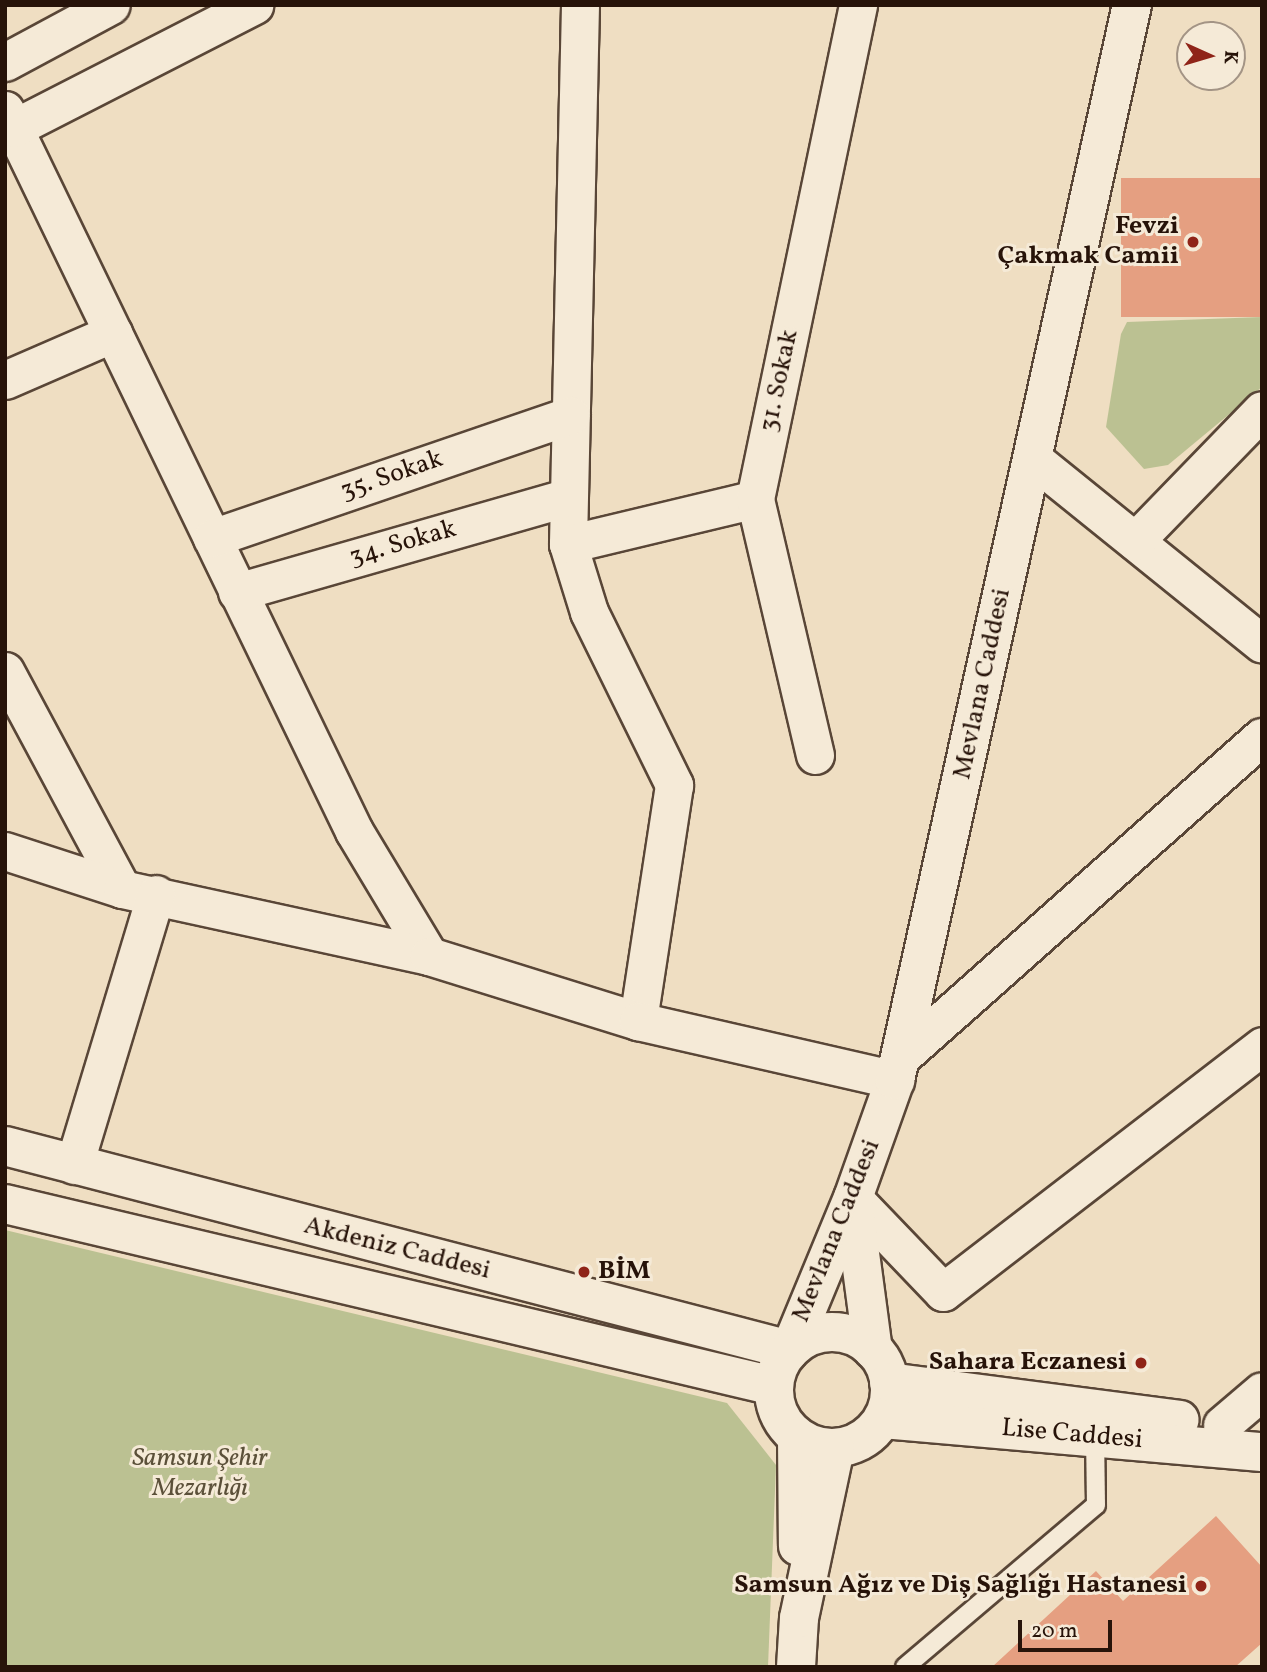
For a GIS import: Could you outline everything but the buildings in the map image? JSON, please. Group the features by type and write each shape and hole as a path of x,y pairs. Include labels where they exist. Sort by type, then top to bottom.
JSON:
{"main road":[{"name":"Mevlana Caddesi","path":"790,1350 853,1199 898,1069 1132,5"},
{"name":"Akdeniz Caddesi","path":"5,1146 790,1350"},
{"path":"853,1199 882,1384 854,1444 835,1449 797,1438 784,1423 774,1386 790,1350 814,1336 841,1333 882,1384"},
{"name":"Akdeniz Caddesi","path":"5,1204 774,1386"},
{"name":"Lise Caddesi","path":"882,1384 1262,1428"},
{"name":"Lise Caddesi","path":"882,1384 1095,1437 1262,1452"},
{"path":"796,1667 799,1618 797,1438"},
{"path":"799,1618 835,1449"}],"street":[{"path":"5,62 111,5"},
{"path":"254,5 10,119 354,831 429,956"},
{"path":"580,5 568,544 589,612 674,785 638,1021"},
{"name":"31. Sokak","path":"815,755 755,499 858,5"},
{"path":"5,380 113,333"},
{"path":"1135,541 1262,411"},
{"name":"35. Sokak","path":"212,538 571,415"},
{"path":"1033,459 1262,643"},
{"name":"34. Sokak","path":"237,592 568,497"},
{"path":"568,544 755,499"},
{"path":"5,671 139,892 74,1165"},
{"path":"5,851 139,892 429,956 638,1021 898,1069 1262,737"},
{"path":"853,1199 943,1292 1262,1046"},
{"path":"1222,1425 1262,1391"}],"lane":[{"path":"905,1667 1096,1505 1095,1437"}],"green space":[{"path":"1262,317 1262,387 1168,465 1144,469 1106,427 1121,334 1127,322"},
{"name":"Samsun Şehir Mezarlığı","path":"5,1230 727,1403 776,1465 768,1667 5,1667"}],"place":[{"name":"Fevzi Çakmak Camii","path":"1193,242"},
{"name":"BİM","path":"584,1272"},
{"name":"Sahara Eczanesi","path":"1141,1363"},
{"name":"Samsun Ağız ve Diş Sağlığı Hastanesi","path":"1201,1586"}]}
